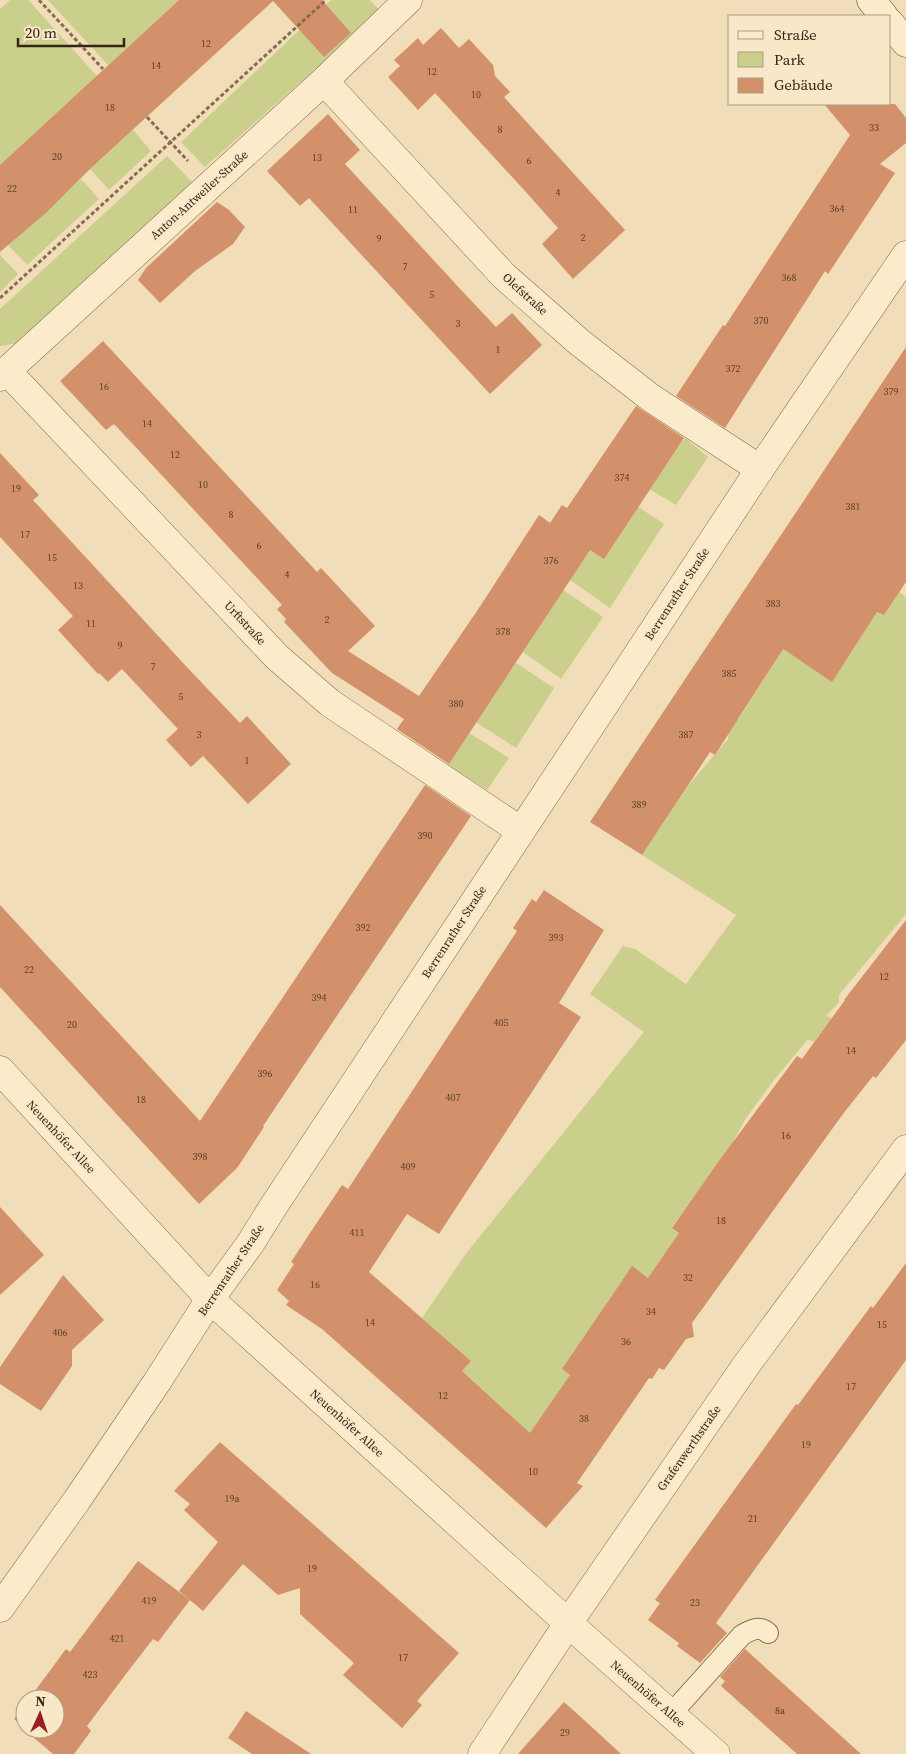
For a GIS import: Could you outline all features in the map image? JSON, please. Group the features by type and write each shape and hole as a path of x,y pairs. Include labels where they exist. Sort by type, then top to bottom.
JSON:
{"street":[{"path":"871,0 883,15"},
{"name":"Anton-Antweiler-Straße","path":"3,374 324,81 397,4"},
{"path":"891,24 906,43"},
{"name":"Olefstraße","path":"324,81 504,276 579,342 651,398 760,470"},
{"name":"Berrenrather Straße","path":"0,1608 83,1492 210,1299 250,1244 272,1207 760,470 906,255"},
{"name":"Urftstraße","path":"3,374 277,657 330,703 521,831"},
{"name":"Neuenhöfer Allee","path":"0,1070 210,1299 568,1623 716,1754"},
{"name":"Grafenwerthstraße","path":"482,1754 568,1623 747,1364 906,1149"}],"lane":[{"path":"671,1714 742,1635 753,1629 763,1629 768,1633"}],"path":[{"path":"39,0 103,69"},
{"path":"0,298 326,0"},
{"path":"147,117 170,142"}],"green space":[{"path":"10,0 28,0 97,76 0,165 0,9"},
{"path":"48,0 179,0 108,65"},
{"path":"331,0 370,0 380,11 205,167 181,142"},
{"path":"133,130 151,151 109,190 90,169"},
{"path":"167,156 192,182 19,343 0,346 0,309"},
{"path":"81,179 99,199 27,265 8,245"},
{"path":"0,255 18,274 0,292"},
{"path":"685,438 708,457 676,505 649,489"},
{"path":"637,506 664,524 610,608 570,580 590,550 603,558"},
{"path":"563,590 603,617 561,679 523,652"},
{"path":"899,592 906,597 906,914 839,995 839,1002 826,1016 832,1018 814,1042 808,1039 746,1118 694,1213 686,1208 672,1227 679,1233 650,1279 632,1267 604,1307 617,1316 562,1369 570,1375 534,1444 511,1423 515,1419 462,1371 471,1361 422,1318 465,1255 644,1032 590,994 623,946 635,949 686,984 736,915 642,855 688,786 728,739 732,716 738,720 774,663 781,648 832,681 877,612 884,615"},
{"path":"516,663 554,688 516,748 476,722"},
{"path":"469,733 509,758 487,790 448,765"}],"building":[{"path":"179,0 322,0 351,33 324,57 273,1 90,169 47,212 0,252 0,165"},
{"path":"441,28 459,48 469,39 493,65 495,76 510,92 504,97 625,230 573,279 542,244 558,228 525,191 435,93 418,110 388,77 400,66 394,60 418,38 423,45"},
{"path":"895,104 906,118 906,143 880,164 895,173 828,274 825,271 725,428 676,396 723,325 725,326 850,135 825,105"},
{"path":"328,114 360,150 345,164 463,292 496,327 512,313 542,345 490,394 309,198 300,206 267,171"},
{"path":"217,202 229,210 245,227 233,244 195,271 160,303 138,280 146,268"},
{"path":"103,341 317,572 321,568 375,626 348,651 419,696 539,515 550,523 562,505 567,508 636,406 684,438 604,559 590,550 449,764 397,729 404,719 332,673 284,622 286,619 277,609 282,605 144,456 114,424 106,430 60,381"},
{"path":"906,347 906,582 884,615 877,612 832,682 783,649 715,755 710,752 642,855 590,822"},
{"path":"0,453 39,495 33,500 184,664 240,723 247,716 291,764 248,804 203,756 191,767 166,740 178,729 122,669 108,682 98,674 58,630 73,616 0,537"},
{"path":"425,785 471,816 263,1126 237,1168 199,1204 0,987 0,905 200,1121"},
{"path":"544,890 604,930 559,1003 581,1017 439,1234 407,1214 369,1272 471,1361 462,1371 530,1433 570,1375 562,1369 632,1266 648,1278 679,1233 672,1228 721,1158 797,1056 802,1059 844,1000 906,920 906,1040 876,1078 873,1076 843,1114 692,1323 694,1337 686,1339 664,1370 659,1368 652,1379 649,1378 577,1483 583,1486 546,1528 322,1329 286,1305 289,1301 277,1290 294,1264 291,1262 342,1185 348,1189 517,931 513,928 532,899 536,902"},
{"path":"0,1207 44,1255 0,1295"},
{"path":"906,1263 906,1360 716,1623 727,1633 700,1663 677,1646 679,1643 648,1620 660,1603 655,1600 796,1404 798,1405 871,1306 873,1308"},
{"path":"63,1275 104,1320 72,1350 72,1366 41,1411 0,1384 0,1367"},
{"path":"220,1442 459,1653 417,1701 422,1705 402,1728 343,1675 354,1663 300,1614 300,1588 278,1595 243,1564 203,1611 179,1591 218,1542 184,1510 190,1504 174,1491"},
{"path":"138,1561 190,1600 158,1642 153,1639 129,1670 87,1726 91,1731 74,1754 53,1754 35,1739 65,1739 65,1689 36,1689 66,1649 70,1652"},
{"path":"745,1649 861,1754 797,1754 721,1686 725,1681 720,1677"},
{"path":"564,1702 594,1729 621,1754 518,1754"},
{"path":"246,1711 311,1754 252,1754 228,1738"}]}
